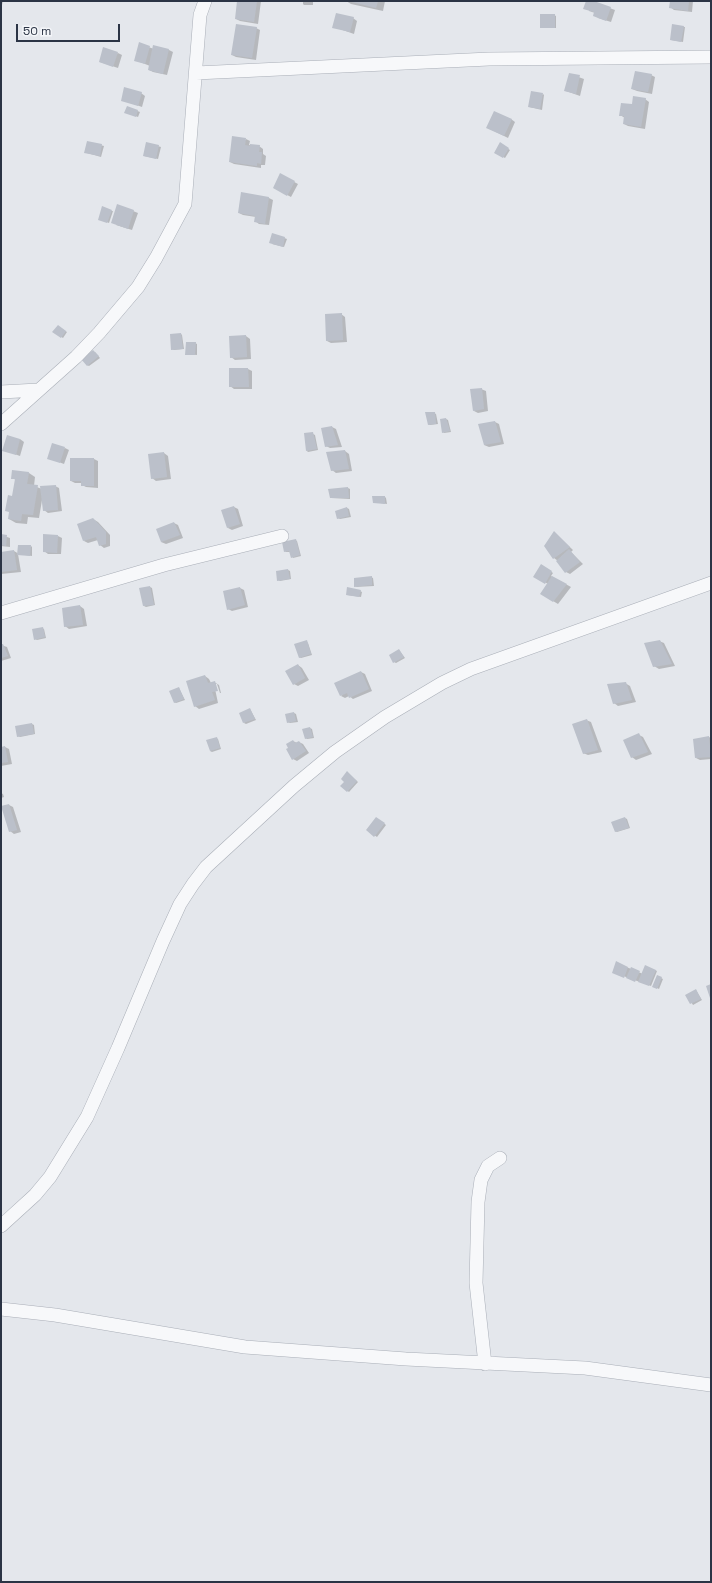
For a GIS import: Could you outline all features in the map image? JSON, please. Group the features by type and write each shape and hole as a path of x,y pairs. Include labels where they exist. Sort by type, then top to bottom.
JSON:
{"street":[{"path":"1,424 76,356 99,333 138,287 156,258 185,204 200,15 205,1"},
{"path":"196,73 489,59 711,57"},
{"path":"1,392 38,390"},
{"path":"1,612 164,564 282,536"},
{"path":"1,1226 35,1195 50,1177 87,1117 163,941 180,904 193,884 206,867 294,786 335,752 385,716 442,683 471,669 711,583"},
{"path":"485,1364 476,1282 478,1202 481,1180 488,1166 500,1158"},
{"path":"1,1308 55,1315 245,1347 485,1364 585,1368 711,1385"}],"building":[{"path":"237,1 257,1 254,22 235,19"},
{"path":"348,1 378,1 376,8"},
{"path":"586,1 594,1 611,7 606,21 593,16 594,12 583,9"},
{"path":"670,1 689,1 688,11 669,8"},
{"path":"336,13 354,17 350,32 332,28"},
{"path":"540,14 555,14 555,28 540,28"},
{"path":"236,24 257,27 252,58 231,55"},
{"path":"672,24 684,26 681,42 670,40"},
{"path":"139,42 150,46 145,64 134,61"},
{"path":"153,45 169,49 163,74 148,70"},
{"path":"103,47 118,52 113,67 99,62"},
{"path":"635,71 652,74 648,92 631,89"},
{"path":"569,73 580,75 576,94 564,91"},
{"path":"124,87 142,92 138,106 121,101"},
{"path":"531,91 543,93 540,109 528,107"},
{"path":"633,96 646,98 641,127 623,124 624,116 619,116 621,103 632,104"},
{"path":"127,106 138,110 136,117 124,113"},
{"path":"494,111 512,119 504,136 486,128"},
{"path":"232,136 246,138 245,145 260,145 259,152 262,152 261,164 257,163 257,166 229,162"},
{"path":"87,141 102,144 100,156 84,153"},
{"path":"146,142 159,145 156,159 143,156"},
{"path":"500,142 509,148 503,158 494,153"},
{"path":"280,173 295,181 287,196 273,188"},
{"path":"241,192 269,197 265,224 254,222 255,216 238,213"},
{"path":"117,204 134,210 128,229 111,223"},
{"path":"102,206 112,210 107,223 98,220"},
{"path":"272,233 285,237 283,247 269,243"},
{"path":"342,313 343,340 326,341 325,314"},
{"path":"58,325 66,331 61,338 52,332"},
{"path":"181,333 183,349 171,350 170,334"},
{"path":"246,335 247,357 230,358 229,336"},
{"path":"186,342 196,342 195,355 185,355"},
{"path":"93,350 99,356 87,366 81,359"},
{"path":"229,368 248,368 249,387 229,387"},
{"path":"482,388 484,409 473,411 470,389"},
{"path":"425,412 435,412 436,424 428,425"},
{"path":"446,418 450,431 442,433 440,419"},
{"path":"495,421 501,442 484,445 478,424"},
{"path":"332,426 338,445 325,447 321,428"},
{"path":"313,432 317,449 306,451 304,433"},
{"path":"7,435 20,439 16,455 2,451"},
{"path":"52,443 65,447 60,463 47,459"},
{"path":"345,450 349,469 331,471 326,452"},
{"path":"164,452 167,477 151,479 148,454"},
{"path":"70,458 94,458 94,486 81,486 81,481 70,481"},
{"path":"12,470 29,472 27,484 38,485 33,515 22,514 21,521 8,519 9,512 5,511 8,495 12,496 15,479 11,479"},
{"path":"56,485 58,510 43,511 40,486"},
{"path":"348,487 349,498 330,498 328,489"},
{"path":"372,496 385,496 385,504 373,503"},
{"path":"234,506 240,524 227,528 221,510"},
{"path":"347,507 349,516 337,519 335,511"},
{"path":"93,518 106,532 106,544 99,546 96,537 83,541 77,524"},
{"path":"174,522 180,535 161,542 156,529"},
{"path":"554,531 570,547 553,559 544,546"},
{"path":"1,534 7,535 6,546 1,545"},
{"path":"43,534 58,535 57,553 43,552"},
{"path":"296,539 300,555 291,558 289,551 284,552 282,542"},
{"path":"18,545 31,545 30,556 17,555"},
{"path":"569,549 580,562 565,573 556,561"},
{"path":"14,550 17,570 1,572 1,552"},
{"path":"541,564 552,571 545,584 533,577"},
{"path":"288,569 290,579 277,581 276,571"},
{"path":"372,576 372,585 354,587 354,578"},
{"path":"552,576 567,584 553,602 540,594"},
{"path":"150,586 154,605 143,606 139,588"},
{"path":"240,587 245,605 227,610 223,591"},
{"path":"347,587 361,590 359,597 346,595"},
{"path":"80,605 83,625 64,627 62,608"},
{"path":"43,627 45,637 34,640 32,629"},
{"path":"307,640 311,654 299,658 294,644"},
{"path":"660,640 672,664 653,667 644,643"},
{"path":"1,644 3,644 8,656 1,658"},
{"path":"399,649 404,657 393,663 389,655"},
{"path":"298,664 305,678 293,685 285,671"},
{"path":"361,671 369,689 349,698 347,693 340,696 334,683"},
{"path":"205,675 208,683 215,681 218,691 212,692 215,700 194,707 186,681"},
{"path":"626,682 632,700 613,704 607,684"},
{"path":"179,687 184,699 174,703 169,691"},
{"path":"250,708 255,719 243,723 239,713"},
{"path":"294,712 296,721 287,723 285,714"},
{"path":"587,719 598,750 583,754 572,724"},
{"path":"32,723 34,734 17,737 15,726"},
{"path":"310,727 313,737 305,739 302,729"},
{"path":"639,733 648,752 631,758 623,740"},
{"path":"709,736 711,757 695,758 693,739"},
{"path":"217,737 220,748 210,751 206,740"},
{"path":"293,740 295,743 299,741 306,751 292,760 286,749 288,748 286,744"},
{"path":"5,746 8,762 1,763 1,747"},
{"path":"347,771 357,781 347,792 340,786 344,782 341,779"},
{"path":"9,804 17,830 9,832 1,806"},
{"path":"376,817 385,823 374,837 366,830"},
{"path":"625,817 629,828 615,832 611,822"},
{"path":"616,961 628,967 624,978 612,973"},
{"path":"645,965 656,970 649,986 638,982"},
{"path":"631,967 640,971 635,982 626,978"},
{"path":"657,975 662,977 657,989 652,987"},
{"path":"711,984 711,1001 706,986"},
{"path":"696,989 701,999 690,1004 685,995"}]}
